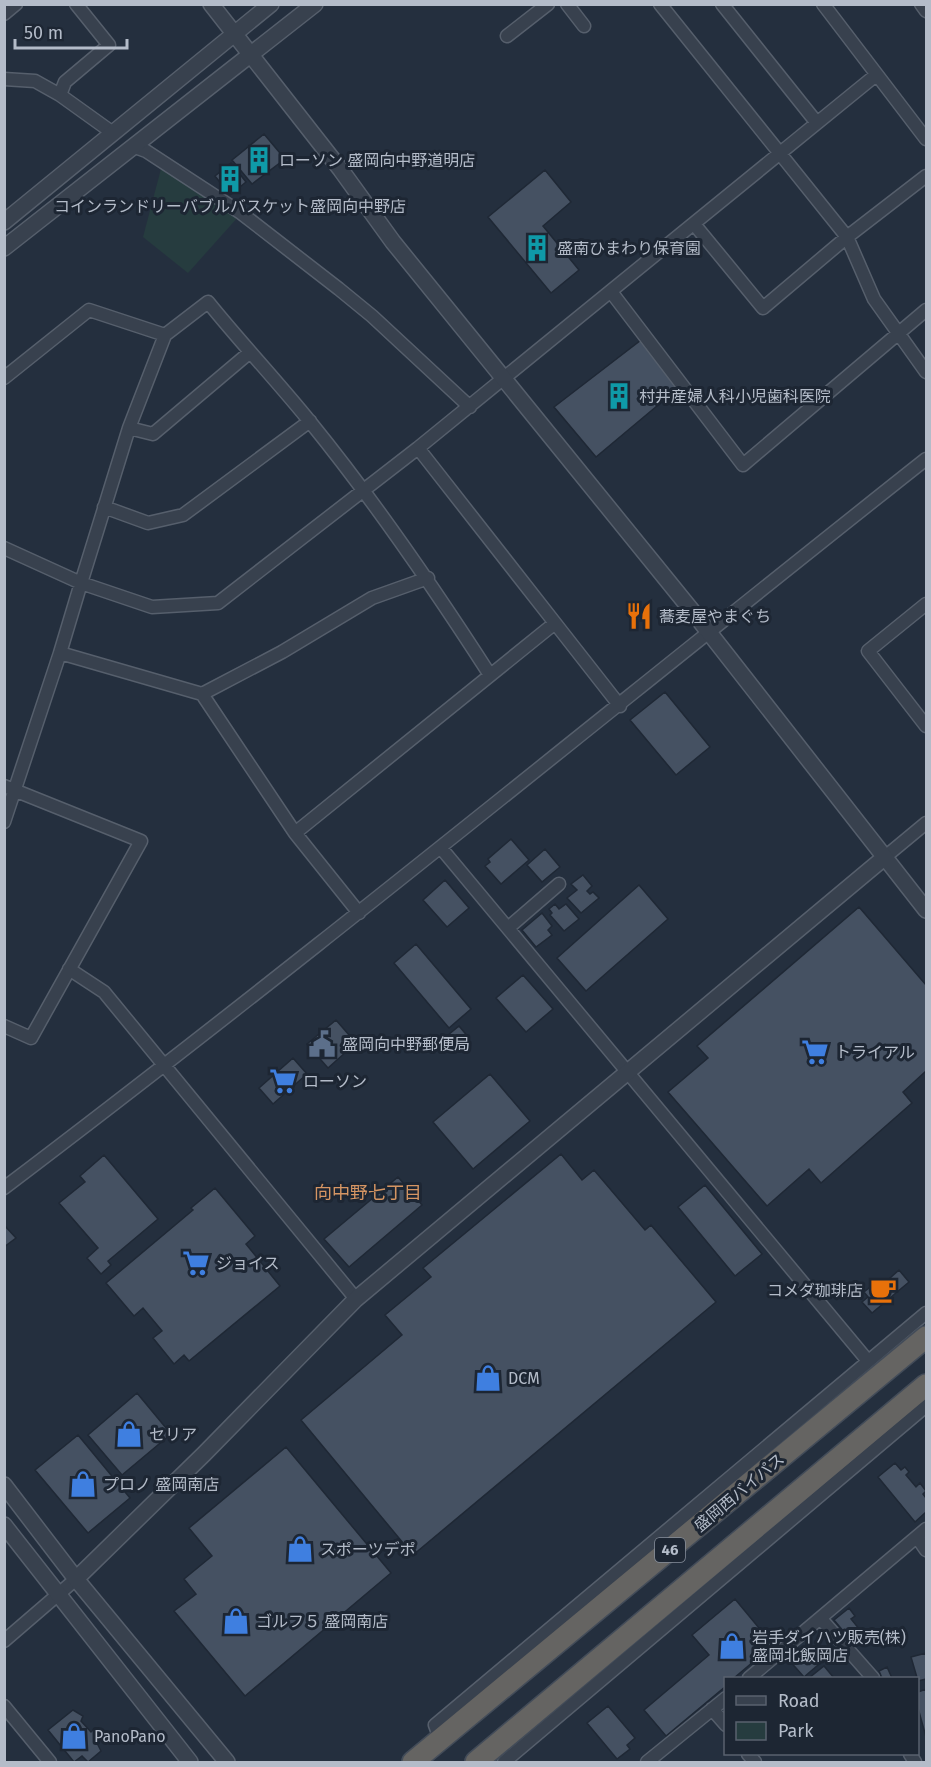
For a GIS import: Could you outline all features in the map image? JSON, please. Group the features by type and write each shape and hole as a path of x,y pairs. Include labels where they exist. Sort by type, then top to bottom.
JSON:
{"highway":[{"name":"盛岡西バイパス","path":"413,1762 927,1337"},
{"name":"46","path":"476,1762 927,1385"}],"street":[{"path":"4,14 16,4"},
{"path":"60,95 65,82 109,45 76,4"},
{"path":"211,4 341,170 393,242 708,632 927,910"},
{"path":"4,222 271,4"},
{"path":"4,248 315,4"},
{"path":"507,36 548,4"},
{"path":"567,4 584,26"},
{"path":"660,4 847,237 874,299 927,372"},
{"path":"722,4 817,123"},
{"path":"823,4 927,139"},
{"path":"921,4 927,11"},
{"path":"4,548 81,583 152,607 218,603 470,407 876,75"},
{"path":"4,79 35,81 60,95 113,134"},
{"path":"135,147 146,151 241,213 372,316 470,407"},
{"path":"694,224 764,308 847,237 927,176"},
{"path":"612,293 743,465 927,310"},
{"path":"4,822 10,788 60,653 129,428 165,335 208,302 249,353 310,421 363,489 428,578 490,675"},
{"path":"4,378 90,310 165,335"},
{"path":"129,428 153,434 249,353"},
{"path":"104,507 148,523 183,515 310,421"},
{"path":"418,448 620,706"},
{"path":"4,1188 164,1067 620,706 708,632 927,459"},
{"path":"202,694 282,652 372,598 428,578"},
{"path":"927,603 868,651 927,726"},
{"path":"295,833 555,623"},
{"path":"60,653 202,694 295,833 358,913"},
{"path":"4,1026 31,1038 141,841 10,788"},
{"path":"4,1641 60,1595 204,1454 356,1299 927,823"},
{"path":"441,848 868,1360"},
{"path":"508,928 559,884"},
{"path":"69,969 104,992 356,1299"},
{"path":"441,1741 435,1725 868,1360 927,1313"},
{"path":"504,1762 927,1406"},
{"path":"4,1485 76,1579 227,1762"},
{"path":"4,1525 190,1762"},
{"path":"750,1677 922,1533 927,1550"},
{"path":"821,1619 872,1677"},
{"path":"647,1762 724,1700"},
{"path":"4,1706 50,1762"},
{"path":"712,1709 724,1723"}],"green space":[{"path":"162,165 239,216 188,273 143,237"}],"building":[{"name":"ローソン 盛岡向中野道明店","path":"264,134 285,159 252,184 232,160"},
{"name":"コインランドリーバブルバスケット盛岡向中野店","path":"231,163 246,182 230,195 215,176"},
{"name":"盛南ひまわり保育園","path":"545,170 571,202 543,226 579,270 551,293 488,217"},
{"name":"村井産婦人科小児歯科医院","path":"645,337 682,385 596,457 554,407"},
{"path":"665,692 710,747 676,775 630,720"},
{"path":"511,839 529,860 501,884 485,866 490,862 488,859"},
{"path":"545,849 560,867 542,882 527,865"},
{"path":"583,875 592,886 587,891 590,894 593,892 599,898 581,913 567,898 577,890 571,884"},
{"path":"445,880 469,908 447,927 423,900"},
{"path":"639,885 668,919 586,991 557,958"},
{"path":"555,904 559,909 566,904 579,919 564,931 550,915 552,913 549,909"},
{"name":"トライアル","path":"859,907 926,985 926,1071 903,1092 912,1103 821,1183 809,1169 767,1206 668,1092 708,1058 697,1046"},
{"path":"542,913 552,926 548,930 552,935 536,947 522,930"},
{"path":"416,944 471,1009 449,1028 394,963"},
{"path":"523,975 553,1009 526,1032 496,998"},
{"path":"336,1020 356,1043 328,1068 307,1044"},
{"path":"459,1026 469,1038 452,1052 442,1040"},
{"name":"ローソン","path":"293,1058 307,1074 273,1104 259,1088"},
{"path":"490,1074 530,1121 473,1169 433,1122"},
{"name":"DCM","path":"561,1154 582,1180 594,1170 645,1230 651,1225 716,1302 413,1555 301,1420 402,1335 385,1315 431,1277 423,1268"},
{"path":"104,1155 158,1219 108,1261 111,1265 101,1274 87,1258 98,1248 59,1203 85,1182 80,1176"},
{"path":"398,1177 422,1205 349,1267 324,1239"},
{"path":"705,1185 762,1254 735,1276 678,1207"},
{"name":"ジョイス","path":"215,1188 255,1236 246,1244 280,1286 189,1361 184,1355 174,1364 153,1338 162,1331 143,1308 134,1316 106,1283 193,1210 191,1208"},
{"path":"4,1225 16,1238 4,1247"},
{"name":"コメダ珈琲店","path":"899,1270 909,1282 872,1313 862,1302 868,1297 864,1292 876,1282 880,1287"},
{"name":"セリア","path":"137,1393 171,1434 122,1475 88,1435"},
{"name":"プロノ 盛岡南店","path":"78,1435 130,1498 88,1533 35,1470"},
{"path":"286,1447 391,1573 245,1696 174,1611 196,1594 184,1579 212,1556 189,1528"},
{"path":"895,1463 901,1470 905,1467 909,1472 906,1475 916,1487 920,1483 926,1491 923,1494 926,1498 926,1512 915,1522 878,1477"},
{"path":"735,1599 773,1645 735,1677 724,1677 724,1688 666,1736 644,1710 709,1655 692,1635"},
{"path":"849,1608 855,1616 851,1619 860,1630 849,1638 834,1620"},
{"path":"802,1647 818,1665 804,1677 788,1659"},
{"path":"926,1653 926,1679 919,1681 911,1657"},
{"path":"824,1666 833,1677 810,1677"},
{"path":"887,1667 892,1677 882,1677 879,1671"},
{"path":"926,1689 926,1737 919,1712 919,1692"},
{"path":"608,1706 635,1738 627,1745 630,1749 617,1759 587,1723"},
{"name":"PanoPano","path":"73,1710 83,1716 81,1721 91,1732 94,1729 98,1734 94,1737 101,1751 88,1762 82,1756 74,1762 48,1730"}],"place":[{"name":"ローソン 盛岡向中野道明店","path":"259,160"},
{"name":"コインランドリーバブルバスケット盛岡向中野店","path":"230,179"},
{"name":"盛南ひまわり保育園","path":"537,248"},
{"name":"村井産婦人科小児歯科医院","path":"619,396"},
{"name":"蕎麦屋やまぐち","path":"639,616"},
{"name":"盛岡向中野郵便局","path":"322,1044"},
{"name":"トライアル","path":"815,1052"},
{"name":"ローソン","path":"283,1081"},
{"name":"ジョイス","path":"196,1263"},
{"name":"コメダ珈琲店","path":"883,1290"},
{"name":"DCM","path":"488,1378"},
{"name":"セリア","path":"129,1434"},
{"name":"プロノ 盛岡南店","path":"83,1484"},
{"name":"スポーツデポ","path":"300,1549"},
{"name":"ゴルフ５ 盛岡南店","path":"236,1621"},
{"name":"岩手ダイハツ販売(株) 盛岡北飯岡店","path":"732,1646"},
{"name":"PanoPano","path":"74,1736"}],"district":[{"name":"向中野七丁目","path":"368,1193"}]}
